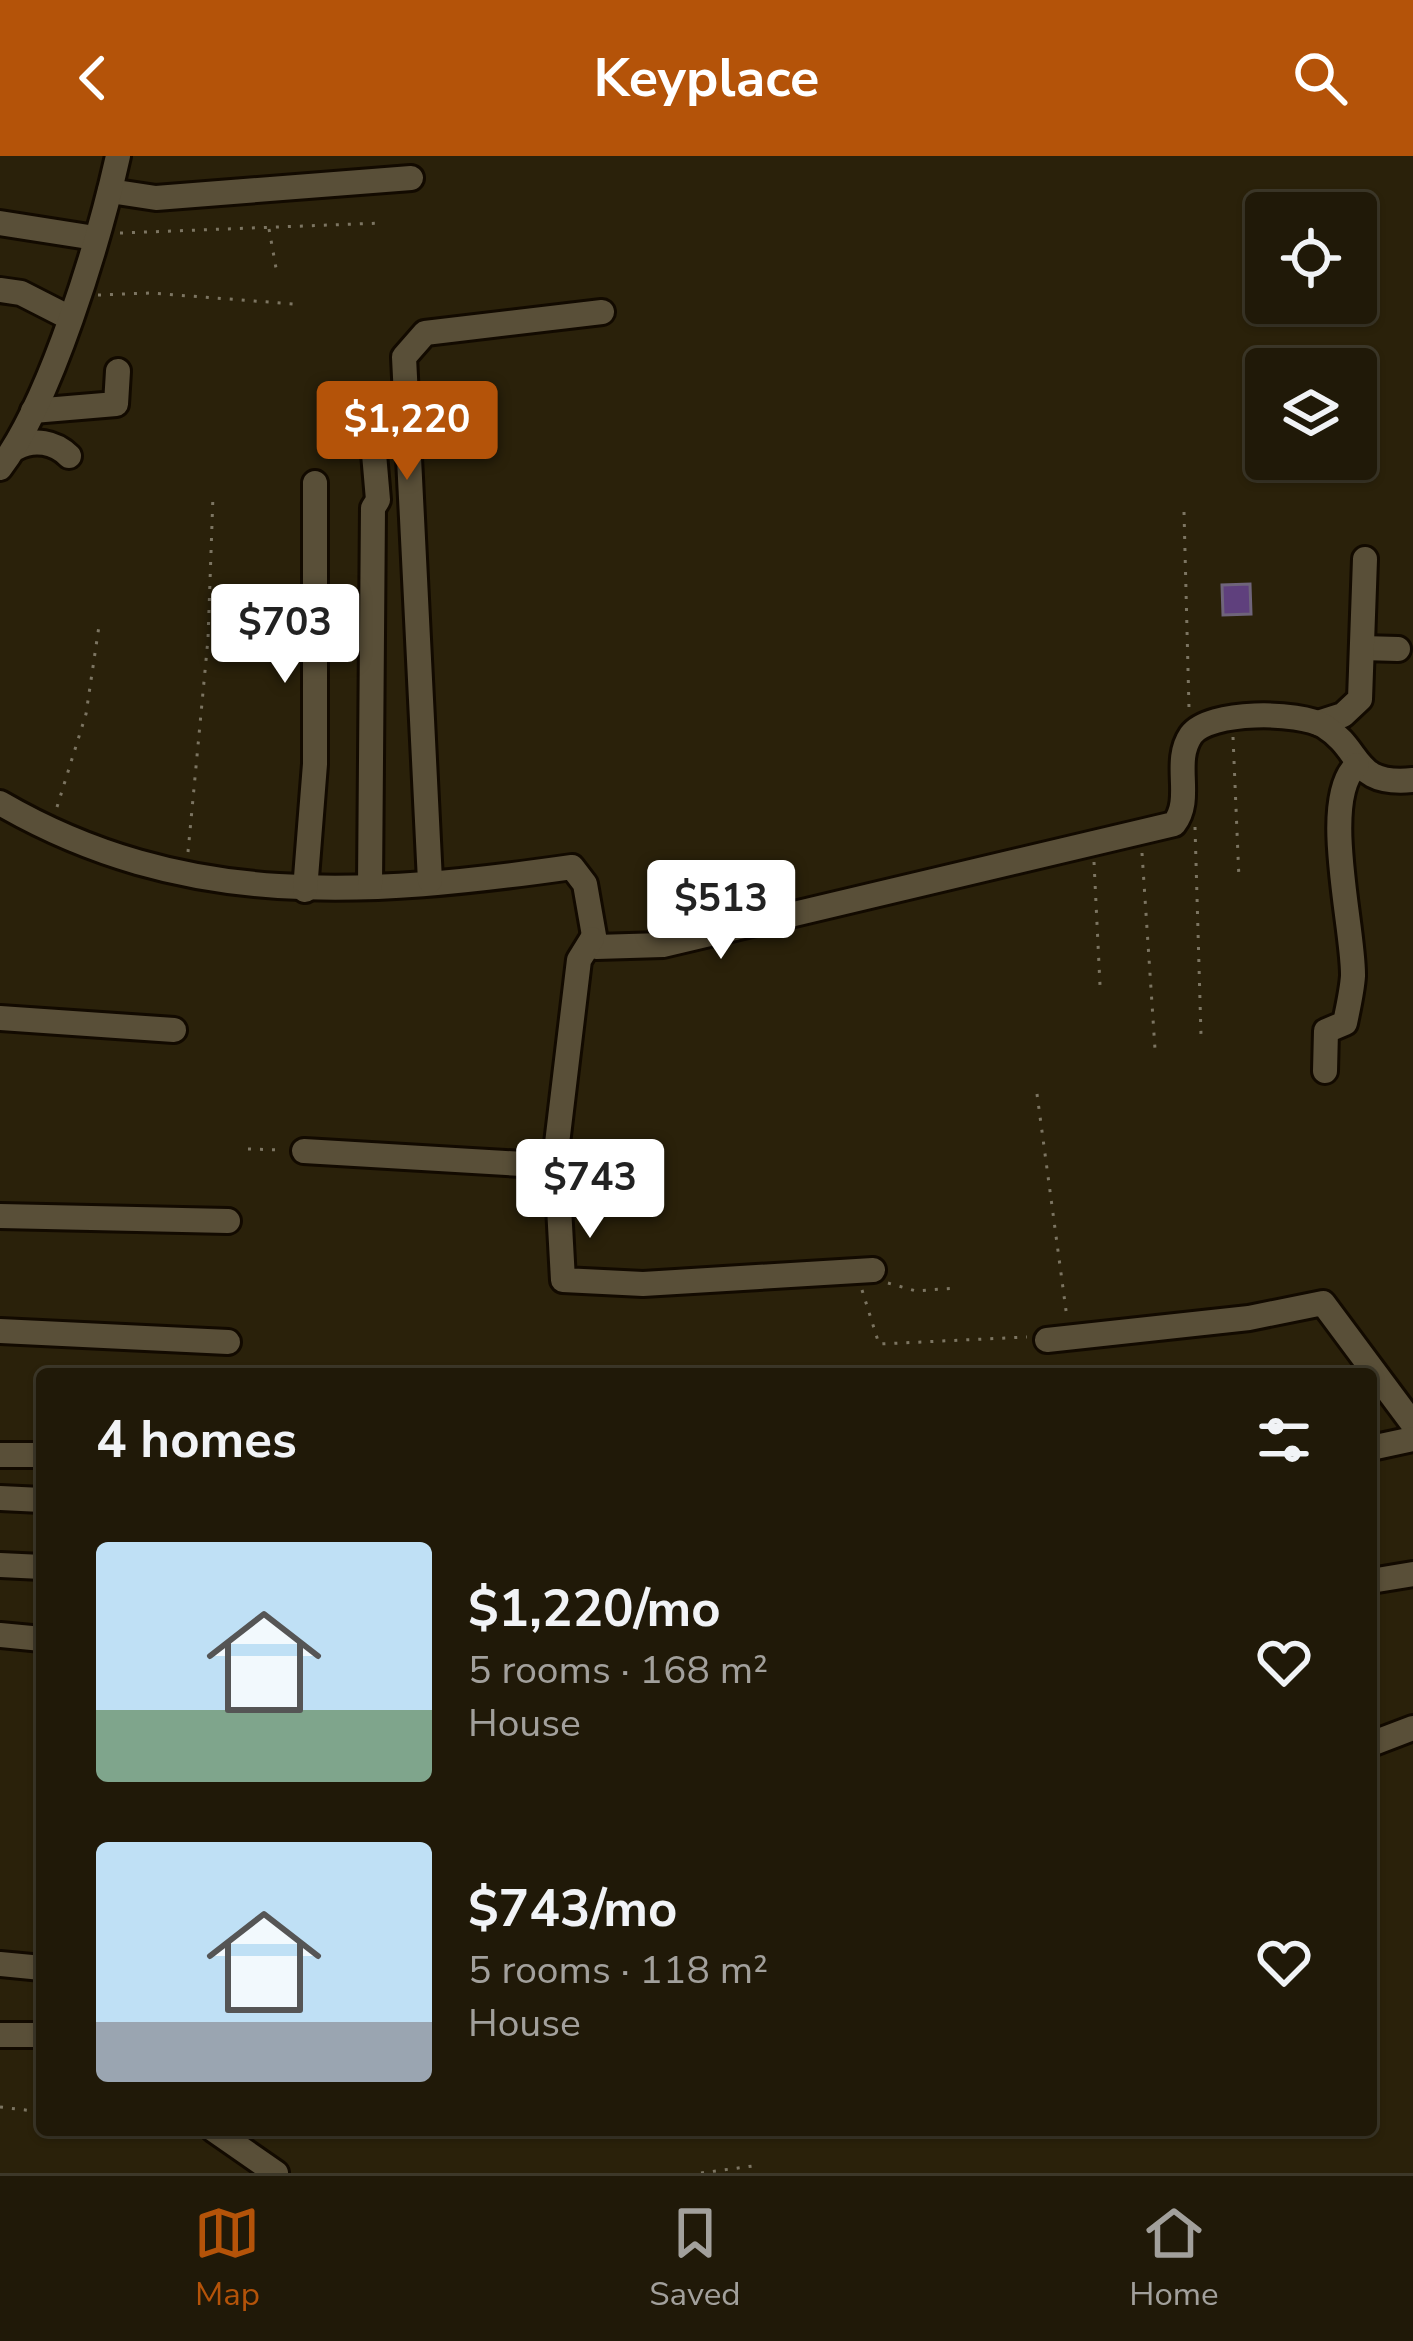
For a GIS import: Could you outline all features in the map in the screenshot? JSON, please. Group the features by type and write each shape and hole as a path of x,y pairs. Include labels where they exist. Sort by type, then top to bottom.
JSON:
{"street":[{"path":"8,458 33,411 118,156"},
{"path":"110,191 156,198 411,178"},
{"path":"0,223 95,236"},
{"path":"0,290 71,306"},
{"path":"430,880 404,357 425,333 602,312"},
{"path":"33,411 116,404 118,371"},
{"path":"8,458 27,442 58,446 69,456"},
{"path":"368,450 366,496 373,508 370,886"},
{"path":"305,890 315,764 315,484"},
{"path":"0,803 48,831 116,859 182,874 305,890 572,867 585,884 596,947 620,950 663,945 1174,824 1182,805 1182,757 1196,729 1228,718 1318,723 1342,716 1360,699 1365,560"},
{"path":"1362,648 1398,649"},
{"path":"1318,723 1373,777 1413,780"},
{"path":"1325,1071 1326,1031 1345,1022 1353,976 1342,844 1346,778 1357,765"},
{"path":"592,939 579,960 556,1166 563,1280 643,1284 862,1270"},
{"path":"0,1018 174,1030"},
{"path":"304,1151 556,1166"},
{"path":"0,1216 228,1221"},
{"path":"1058,1338 1249,1318 1323,1304 1371,1368"},
{"path":"0,1331 228,1342"},
{"path":"1377,1376 1413,1424"},
{"path":"1377,1447 1413,1439"},
{"path":"0,1455 36,1455"},
{"path":"0,1498 36,1500"},
{"path":"0,1565 36,1567"},
{"path":"1377,1580 1413,1574"},
{"path":"0,1635 36,1638"},
{"path":"1377,1742 1413,1728"},
{"path":"0,1964 36,1967"},
{"path":"0,2035 36,2035"},
{"path":"223,2136 276,2173"}],"path":[{"path":"95,236 382,223"},
{"path":"269,229 276,268"},
{"path":"71,306 150,293 294,304"},
{"path":"182,874 193,835 213,495"},
{"path":"1184,512 1185,675 1196,729"},
{"path":"48,831 76,756 99,626"},
{"path":"1228,718 1233,722 1239,879"},
{"path":"1182,805 1196,828 1201,1035"},
{"path":"1137,833 1150,924 1155,1048"},
{"path":"1089,846 1101,917 1100,986"},
{"path":"862,1270 879,1344 1007,1334 1058,1338 1037,1094"},
{"path":"248,1149 304,1151"},
{"path":"862,1270 896,1289 956,1288"},
{"path":"0,2108 36,2112"},
{"path":"701,2173 760,2165"}],"building":[{"path":"1250,584 1251,614 1223,615 1222,585"}]}
